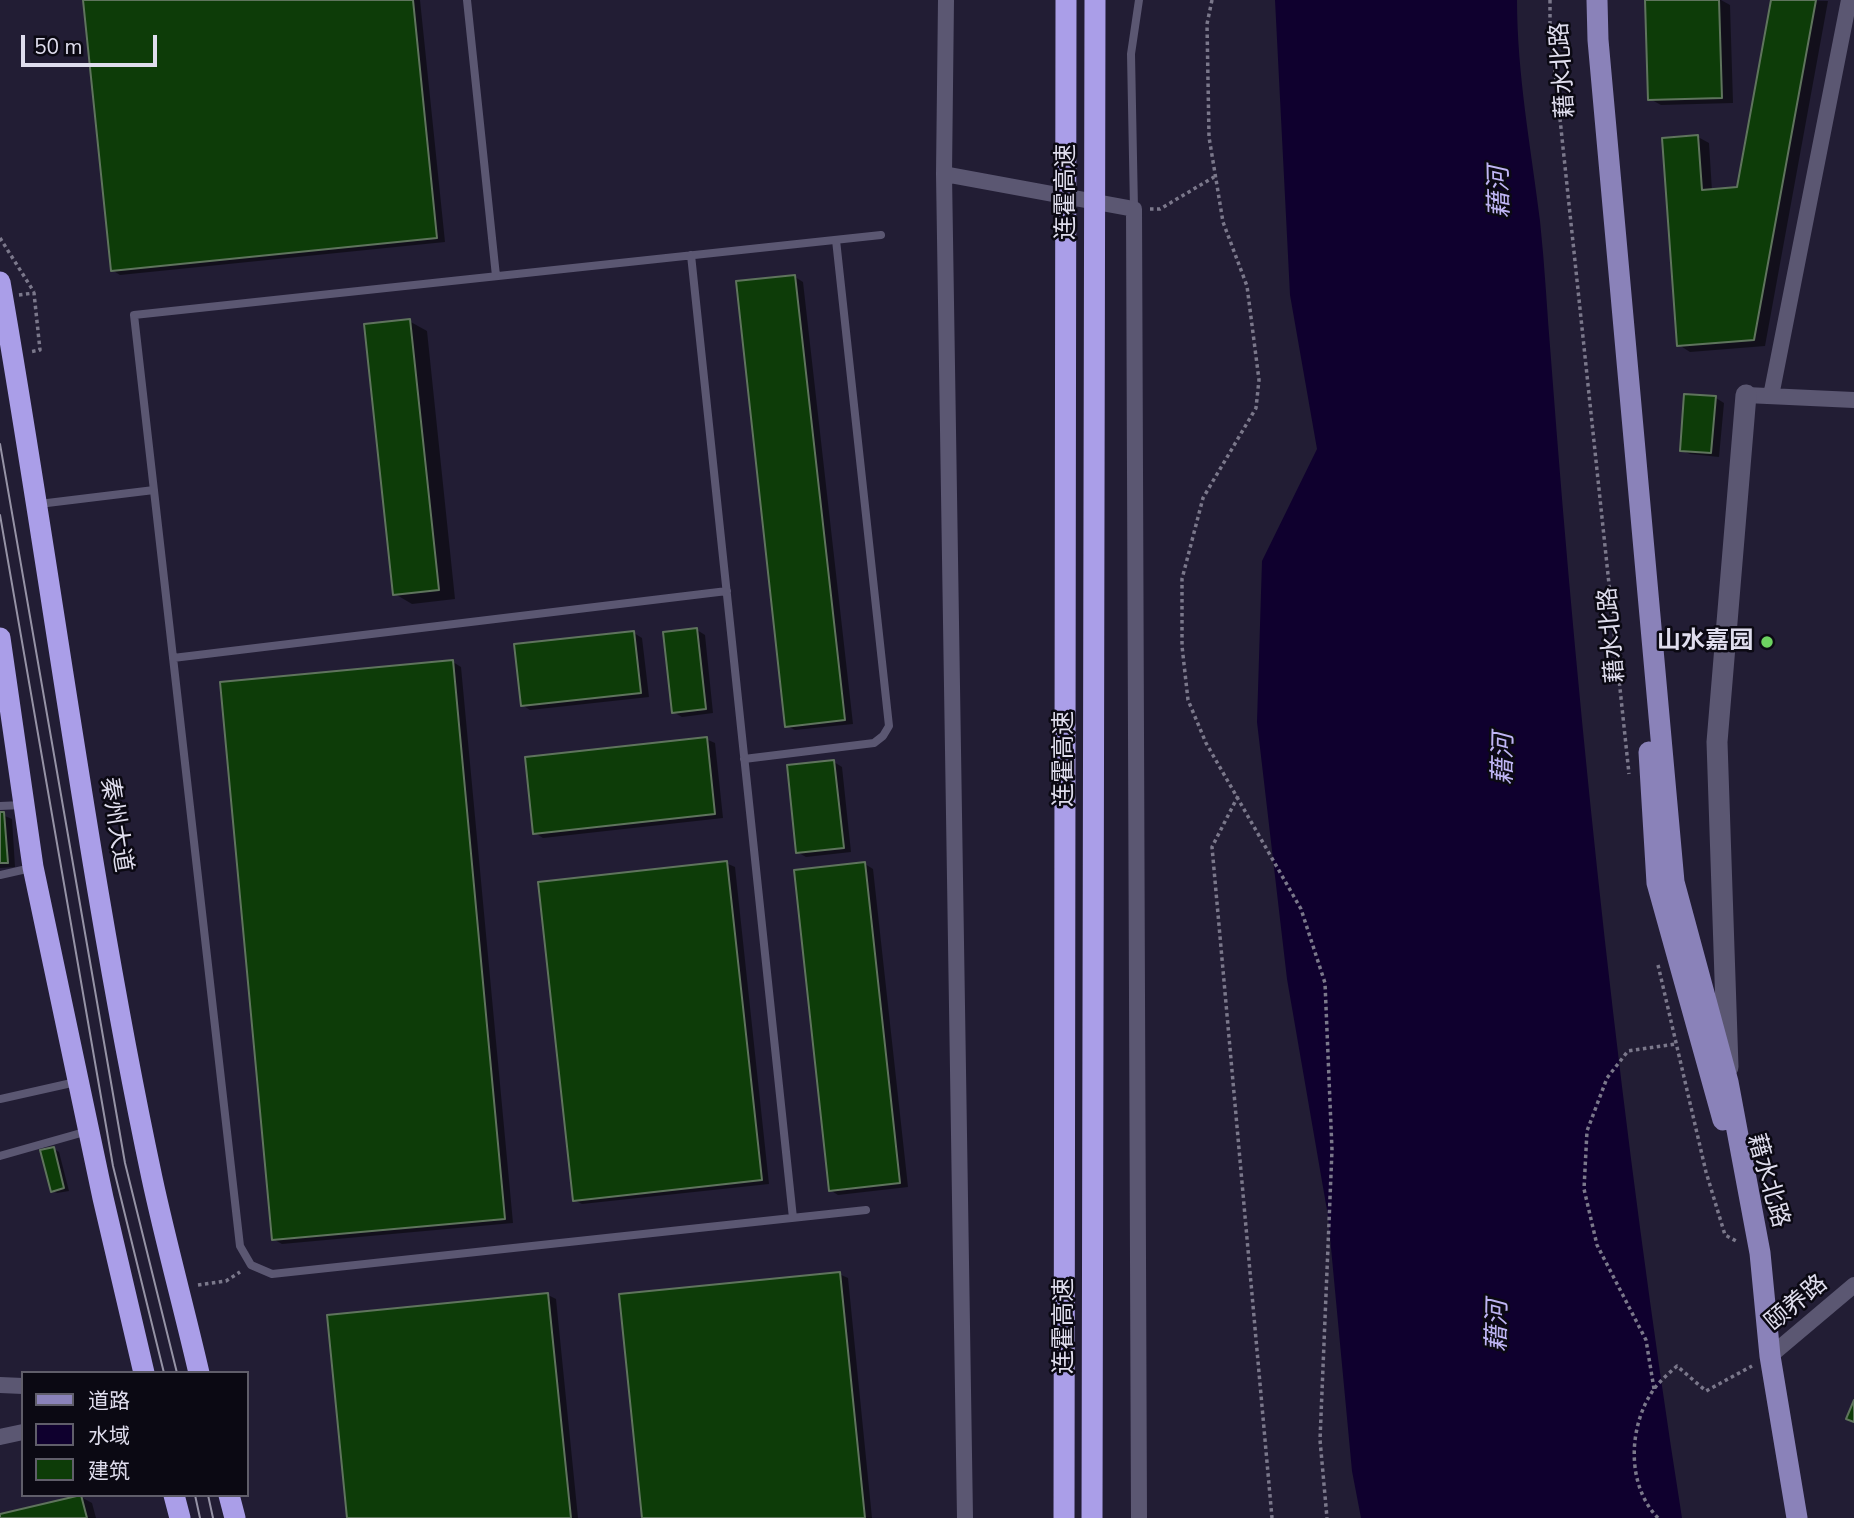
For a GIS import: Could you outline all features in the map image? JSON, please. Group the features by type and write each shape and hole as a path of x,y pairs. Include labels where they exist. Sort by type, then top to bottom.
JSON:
{"highway":[{"name":"连霍高速","path":"1064,1518 1066,0"},
{"name":"连霍高速","path":"1092,1518 1095,0"},
{"name":"秦州大道","path":"6,289 94,863 152,1178 199,1371"},
{"path":"0,638 3,679 33,867 144,1371"},
{"path":"175,1497 180,1518"},
{"path":"230,1497 235,1518"}],"main road":[{"name":"藉水北路","path":"1586,0 1587,38 1644,687 1657,883 1760,1253"},
{"name":"藉水北路","path":"1597,0 1598,40 1674,882 1728,1082 1760,1253 1770,1356 1797,1518"}],"street":[{"path":"946,0 944,174 965,1518"},
{"path":"1771,396 1849,0"},
{"path":"944,174 1134,209 1139,1518"},
{"path":"1728,1082 1717,742 1746,395 1854,400"},
{"name":"颐养路","path":"1770,1356 1854,1285"},
{"path":"0,1385 21,1386"},
{"path":"0,1437 21,1432"}],"lane":[{"path":"467,0 496,276"},
{"path":"1134,209 1131,54 1139,0"},
{"path":"866,1210 272,1274 251,1265 240,1246 134,315 881,235"},
{"path":"744,759 873,743 883,736 889,726 836,240"},
{"path":"691,256 793,1218"},
{"path":"39,503 154,490"},
{"path":"173,657 727,591"},
{"path":"0,806 25,805"},
{"path":"0,875 33,867"},
{"path":"0,1098 78,1081"},
{"path":"0,1156 89,1130"}],"path":[{"path":"1212,0 1207,24 1209,137 1223,222 1247,286 1259,380 1255,408 1203,498 1182,579 1182,646 1188,700 1206,743 1301,909 1325,983 1332,1150 1320,1440 1327,1518"},
{"path":"1550,0 1550,24 1629,777"},
{"path":"1134,209 1160,209 1215,177"},
{"path":"0,238 34,293 40,350"},
{"path":"6,289 34,293"},
{"path":"1238,796 1212,847 1272,1518"},
{"path":"1658,963 1725,1235 1760,1253"},
{"path":"1654,1389 1646,1340 1597,1245 1584,1189 1587,1131 1607,1078 1628,1051 1676,1044"},
{"path":"178,1287 226,1280 251,1265"},
{"path":"1658,1518 1638,1483 1633,1451 1639,1418 1654,1389 1677,1366 1706,1391 1770,1356"},
{"path":"1646,1518 1653,1513"}],"water":[{"name":"藉河","path":"1275,0 1517,0 1522,83 1542,238 1562,504 1589,795 1640,1229 1682,1518 1361,1518 1352,1471 1328,1216 1287,979 1257,722 1262,561 1317,449 1290,295"}],"building":[{"path":"83,0 413,0 437,238 111,271"},
{"path":"1645,0 1719,0 1722,98 1648,100"},
{"path":"1771,0 1816,0 1754,340 1677,346 1662,138 1698,135 1702,190 1737,187"},
{"path":"795,275 845,720 785,727 736,281"},
{"path":"410,319 439,590 393,595 364,324"},
{"path":"1684,394 1716,396 1711,453 1680,451"},
{"path":"697,628 706,709 672,713 663,632"},
{"path":"634,631 641,693 521,706 514,644"},
{"path":"453,660 505,1219 272,1240 220,682"},
{"path":"707,737 715,814 533,834 525,757"},
{"path":"834,760 844,848 796,853 787,765"},
{"path":"0,812 4,812 8,863 0,863"},
{"path":"727,861 762,1180 573,1201 538,882"},
{"path":"865,862 900,1183 829,1191 794,870"},
{"path":"54,1147 64,1188 51,1192 40,1150"},
{"path":"840,1272 865,1518 642,1518 619,1294"},
{"path":"548,1293 571,1518 347,1518 327,1315"},
{"path":"1854,1400 1854,1422 1846,1419"},
{"path":"82,1497 87,1518 0,1518 0,1514"}],"tram line":[{"path":"0,444 125,1163 177,1371"},
{"path":"0,515 113,1166 164,1371"},
{"path":"195,1497 200,1518"},
{"path":"208,1497 213,1518"}],"place":[{"name":"山水嘉园","path":"1767,642"}]}
